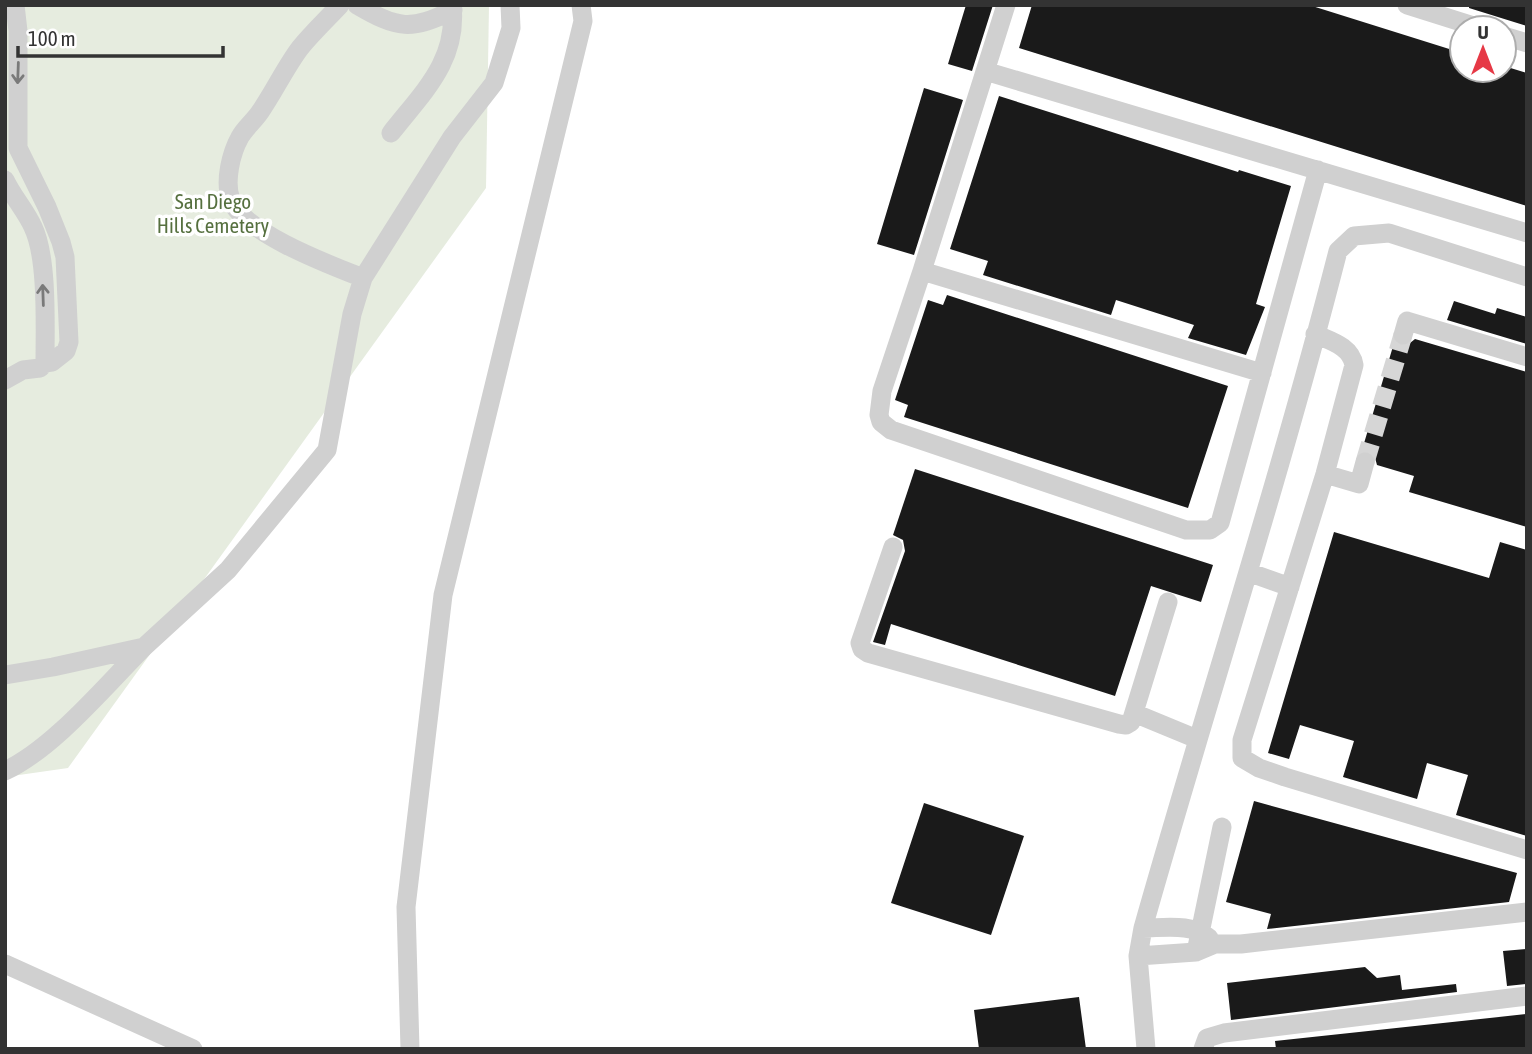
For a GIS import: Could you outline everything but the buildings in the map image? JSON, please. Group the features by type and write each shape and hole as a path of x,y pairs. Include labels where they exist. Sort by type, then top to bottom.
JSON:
{"street":[{"path":"15,5 19,32 12,151 47,207 65,257 69,342 66,351 52,362 44,363"},
{"path":"340,5 299,49 261,111 240,138 232,160 229,183 231,200 242,215 268,235 363,278"},
{"path":"357,5 385,19 410,26 428,22 453,8 453,35 440,71 391,133"},
{"path":"5,771 23,762 53,738 144,647 228,570 327,450 352,314 363,278 452,137 494,83 511,28 510,5"},
{"path":"410,1049 406,907 443,594 583,21 581,5"},
{"path":"1006,5 881,391 878,415 881,422 891,430 1186,530 1210,530 1220,523 1318,170"},
{"path":"1407,5 1448,18"},
{"path":"985,71 1527,233"},
{"path":"5,180 33,226 42,256 44,363 40,368 23,370 5,380"},
{"path":"1146,1049 1138,956 1143,928 1248,572 1338,251 1354,236 1389,233 1527,277"},
{"path":"922,271 1262,373"},
{"path":"1403,335 1408,321 1527,357"},
{"path":"1315,334 1345,349 1353,358 1354,365 1325,474 1242,740 1242,758 1285,778 1527,850"},
{"path":"1325,474 1359,484 1365,462"},
{"path":"893,547 860,643 862,649 868,653 1119,724 1131,723 1168,602"},
{"path":"1248,572 1290,587"},
{"path":"5,675 144,647"},
{"path":"1134,713 1197,739"},
{"path":"1138,956 1196,952 1208,937 1222,827"},
{"path":"1143,928 1191,929 1208,937 1241,944 1527,912"},
{"path":"5,964 193,1049"},
{"path":"1203,1049 1207,1038 1224,1033 1527,996"}],"green space":[{"name":"San Diego Hills Cemetery","path":"5,5 489,5 486,188 68,768 5,777"}],"tunnel":[{"path":"1365,462 1403,335"}]}
